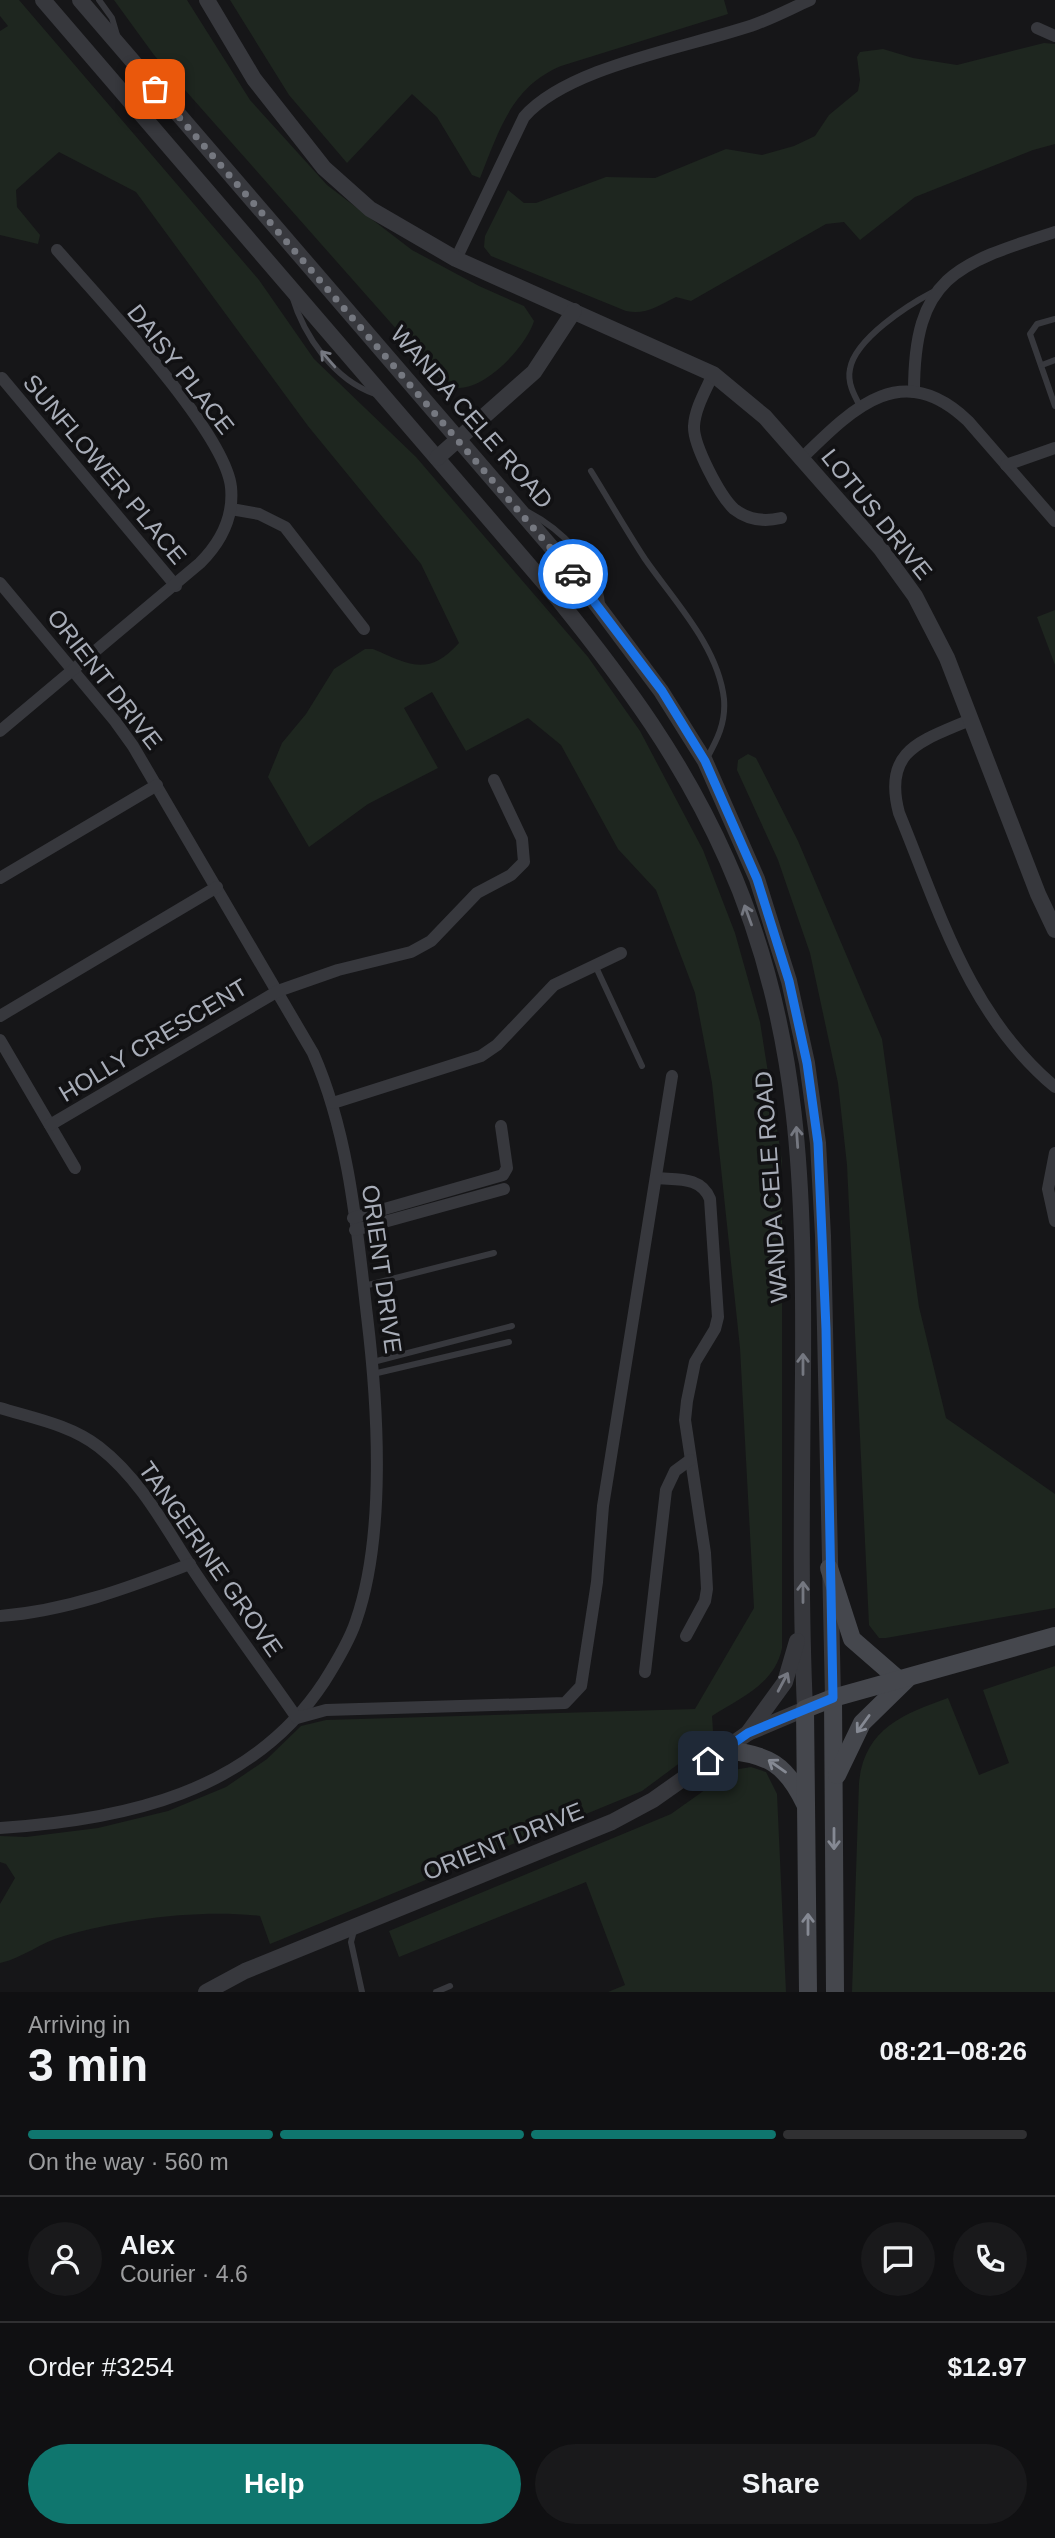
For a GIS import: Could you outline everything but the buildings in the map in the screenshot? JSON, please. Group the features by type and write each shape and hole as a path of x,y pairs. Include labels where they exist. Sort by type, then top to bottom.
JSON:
{"main road":[{"path":"829,1569 852,1639 904,1678"},
{"path":"804,1709 833,1698 1055,1636"},
{"path":"833,1789 842,1760 862,1723 904,1678"},
{"name":"WANDA CELE ROAD","path":"833,1698 835,1992"},
{"name":"WANDA CELE ROAD","path":"804,1709 808,1811 808,1992"},
{"path":"723,1750 747,1752 780,1767 792,1777 808,1811"}],"street":[{"name":"WANDA CELE ROAD","path":"43,0 437,458 633,693 679,763 728,861 776,1004 792,1084 803,1239 804,1709"},
{"name":"WANDA CELE ROAD","path":"80,0 517,507 662,691 705,761 757,879 789,981 807,1063 818,1143 823,1236 833,1698"},
{"name":"LOTUS DRIVE","path":"208,0 254,79 324,169 370,209 456,259 713,374 765,417 881,549 915,596 947,658 1038,894 1055,930"},
{"path":"456,259 524,117 537,102 556,89 589,75 756,24 810,0"},
{"path":"1037,28 1055,36"},
{"path":"914,392 919,325 935,292 954,274 981,259 1055,232"},
{"name":"DAISY PLACE","path":"0,732 176,586 214,549 232,509 228,469 211,439 172,384 57,250"},
{"path":"437,458 534,372 574,311"},
{"path":"713,374 696,414 694,429 704,459 734,508 755,519 781,519"},
{"name":"SUNFLOWER PLACE","path":"2,378 176,586"},
{"path":"802,458 860,406 884,394 914,392 940,399 954,408 1055,521"},
{"path":"1006,465 1055,448"},
{"path":"232,509 259,514 285,527 364,629"},
{"name":"ORIENT DRIVE","path":"0,583 116,721 157,785 313,1053 333,1103 364,1286 373,1368 374,1525 356,1622 331,1670 297,1718 237,1768 185,1794 157,1804 79,1820 0,1828"},
{"path":"972,719 908,752 896,770 893,791 899,813 970,986 1025,1059 1055,1087"},
{"name":"HOLLY CRESCENT","path":"50,1125 278,991 338,970 411,952 431,941 477,893 519,870 526,852 494,780"},
{"path":"0,878 157,785"},
{"path":"0,1016 217,887"},
{"path":"333,1103 481,1056 497,1045 554,985 621,953"},
{"name":"HOLLY CRESCENT","path":"0,1040 75,1168"},
{"path":"297,1718 326,1710 557,1705 576,1694 583,1673 597,1582 603,1506 672,1076"},
{"path":"354,1224 503,1175 507,1168 501,1126"},
{"path":"1055,1153 1048,1189 1055,1221"},
{"path":"656,1178 691,1181 706,1191 710,1199 718,1317 715,1329 695,1362 685,1420 707,1589 705,1601 686,1636"},
{"path":"354,1224 504,1189"},
{"name":"TANGERINE GROVE","path":"0,1408 62,1426 98,1446 147,1497 297,1718"},
{"path":"645,1672 660,1513 670,1479 690,1460"},
{"path":"0,1616 36,1613 124,1590 190,1564"},
{"path":"748,1733 785,1682 803,1623"},
{"name":"ORIENT DRIVE","path":"206,1992 245,1971 612,1822 653,1800 748,1733 804,1709"}],"lane":[{"path":"99,0 112,18 119,47"},
{"path":"860,406 850,381 849,370 854,359 897,313 935,292"},
{"path":"1055,319 1030,330 1055,405"},
{"path":"1042,365 1055,360"},
{"path":"591,471 642,555 692,625 719,676 724,718 720,736 705,761"},
{"path":"595,965 642,1066"},
{"path":"364,1286 494,1253"},
{"path":"373,1368 512,1326"},
{"path":"373,1368 509,1342"},
{"path":"355,1926 351,1942 362,1992"},
{"path":"436,1992 450,1986"}],"shaded area":[{"path":"0,0 19,0 259,280 314,359 416,457 588,657 640,731 703,850 735,933 760,1022 782,1161 782,1648 778,1661 764,1681 712,1716 713,1731 704,1745 642,1791 270,1944 260,1916 187,1915 136,1920 87,1930 56,1939 0,1963 0,1904 15,1878 6,1864 0,1862 0,1836 26,1837 98,1828 168,1811 226,1787 267,1759 301,1726 326,1720 695,1709 754,1608 740,1348 712,1083 695,993 656,890 618,849 561,745 528,718 466,751 432,692 404,708 438,768 368,804 309,847 268,777 282,743 306,714 334,669 365,649 373,649 408,663 428,664 438,661 459,643 421,564 308,426 136,192 59,152 16,190 17,207 40,235 38,244 0,235 0,31 8,26 0,16"},
{"path":"114,0 187,0 250,100 327,185 412,250 479,286 524,306 534,321 521,345 510,358 483,380 469,386 456,388 444,383 154,55"},
{"path":"230,0 724,0 728,14 561,66 544,75 518,98 509,112 480,178 472,175 437,117 412,94 347,163 289,95"},
{"path":"1044,43 1055,44 1055,144 1033,150 915,197 860,240 844,222 826,224 691,301 676,297 640,312 626,311 491,256 484,247 485,236 508,190 524,203 536,203 606,177 655,178 726,149 762,155 794,146 815,136 829,115 858,91 860,80 857,57 860,52 883,49 913,58 957,65"},
{"path":"1055,610 1055,665 1037,617"},
{"path":"748,754 756,758 798,841 882,1039 919,1307 946,1418 1055,1494 1055,1608 886,1638 879,1638 869,1625 847,1165 838,1083 810,953 778,860 737,770 738,760"},
{"path":"1055,1666 1055,1992 852,1992 859,1783 862,1764 869,1749 888,1726 916,1710 948,1698 979,1775 1009,1763 983,1690"},
{"path":"751,1767 766,1772 777,1794 786,1992 608,1992 625,1985 586,1882 399,1957 389,1931 671,1814 733,1770"}],"way so far":[{"path":"155,89 573,574"}],"route":[{"path":"573,574 662,691 705,761 757,879 789,981 807,1063 818,1143 826,1329 833,1698 748,1733 708,1761"}]}
